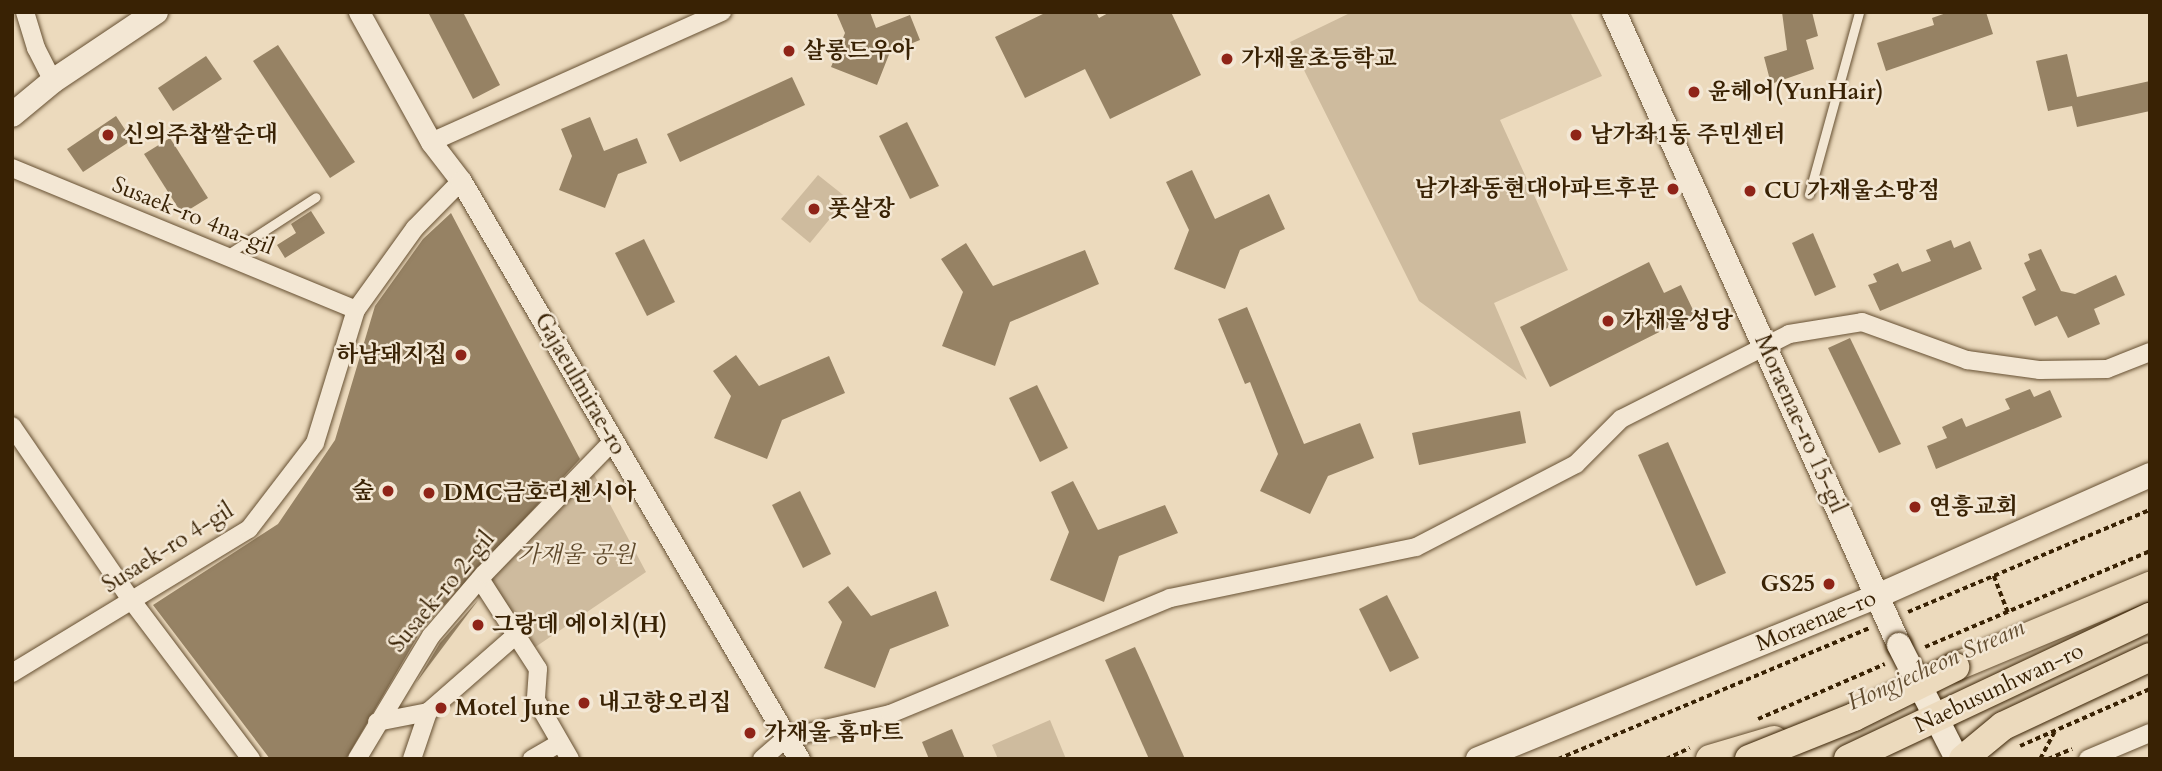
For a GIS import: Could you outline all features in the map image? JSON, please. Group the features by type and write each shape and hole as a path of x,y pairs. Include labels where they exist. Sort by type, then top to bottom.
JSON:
{"highway":[{"name":"Naebusunhwan-ro","path":"1749,759 1854,717 1955,667 2150,586"},
{"name":"Naebusunhwan-ro","path":"1848,759 2150,617"},
{"path":"1963,759 2003,726 2150,657"},
{"path":"1710,759 1854,717"}],"main road":[{"path":"12,115 53,81 156,12"},
{"name":"Moraenae-ro 15-gil","path":"1614,12 1766,346 1875,597 1957,759"},
{"name":"Moraenae-ro","path":"1478,759 1875,597 2150,475"}],"street":[{"path":"25,12 36,48 53,81"},
{"name":"Gajaeulmirae-ro","path":"359,12 431,142 461,181 799,759"},
{"path":"431,142 722,12"},
{"name":"Susaek-ro 4na-gil","path":"12,168 356,310"},
{"name":"Susaek-ro 4-gil","path":"12,673 249,529 315,443 356,310 377,274 461,181"},
{"path":"762,759 786,738 890,714 1170,598 1416,547 1576,464 1621,419 1766,346 1819,326 1862,322 1968,360 2005,368 2107,369 2150,352"},
{"path":"12,426 132,601 251,759"},
{"name":"Susaek-ro 2-gil","path":"357,759 377,722 432,636 480,579 613,441"},
{"path":"480,579 538,669 536,700 570,759"},
{"path":"412,759 428,712 516,635"},
{"path":"377,722 428,712"},
{"path":"2088,759 2150,733"},
{"path":"533,759 561,743"}],"lane":[{"path":"1809,194 1859,12"},
{"path":"225,256 316,197"}],"path":[{"path":"1558,759 2150,510"},
{"path":"1994,576 2008,611"},
{"path":"2040,759 2054,731"}],"green space":[{"path":"1352,12 1570,12 1602,76 1500,120 1568,270 1494,303 1527,380 1419,301 1290,42"},
{"name":"풋살장","path":"818,175 847,198 810,243 781,219"},
{"name":"가재울 공원","path":"588,463 646,572 528,652 484,574"},
{"path":"1050,720 1066,759 998,759 992,745"}],"pier":[{"path":"2150,573 2150,639 1853,759 1690,759 2028,609 2034,624"}],"building":[{"path":"428,12 463,12 500,85 473,99"},
{"path":"836,12 870,12 876,28 910,15 920,40 890,52 877,85 831,67 845,33"},
{"path":"1047,12 1096,12 1099,18 1110,12 1171,12 1201,75 1110,119 1085,69 1025,98 995,37"},
{"path":"1782,12 1812,12 1818,36 1806,40 1814,69 1771,84 1764,57 1787,50"},
{"path":"1949,12 1986,12 1993,34 1886,71 1877,43 1934,25 1932,18"},
{"path":"278,45 355,162 330,178 253,61"},
{"path":"2067,54 2077,97 2150,81 2150,111 2077,127 2072,106 2048,111 2036,61"},
{"path":"206,56 222,79 173,111 158,88"},
{"path":"792,77 805,105 680,162 667,134"},
{"path":"116,116 132,140 83,172 67,149"},
{"path":"590,117 604,151 637,138 647,163 618,174 605,208 559,190 572,156 561,129"},
{"path":"907,122 939,186 910,199 879,136"},
{"path":"170,138 208,198 182,214 144,154"},
{"path":"1192,170 1215,219 1269,194 1285,229 1240,250 1225,289 1174,269 1189,230 1166,182"},
{"path":"311,211 325,233 285,258 277,245 296,233 291,224"},
{"name":"DMC금호리첸시아","path":"451,213 580,459 422,629 346,759 270,759 153,605 278,524 335,440 375,306 423,239"},
{"path":"1813,233 1836,287 1815,296 1792,243"},
{"path":"644,239 675,302 647,316 615,253"},
{"path":"1951,240 1954,248 1970,241 1982,269 1880,311 1868,285 1877,282 1873,274 1898,263 1902,272 1931,261 1926,250"},
{"path":"966,243 993,286 1085,250 1099,284 1010,322 995,366 942,346 963,292 941,259"},
{"path":"2041,249 2061,291 2075,294 2116,275 2125,295 2094,309 2100,324 2068,338 2057,316 2035,326 2022,297 2036,290 2024,263 2030,260 2028,254"},
{"name":"가재울성당","path":"1649,262 1664,293 1681,285 1695,314 1550,387 1520,327"},
{"path":"1247,307 1304,444 1360,423 1374,458 1328,476 1310,514 1260,491 1278,454 1250,382 1245,384 1218,319"},
{"path":"1850,338 1901,444 1879,453 1828,348"},
{"path":"736,355 759,386 829,356 845,393 782,420 767,459 714,438 731,396 713,371"},
{"path":"1037,385 1068,448 1040,462 1009,398"},
{"path":"2030,389 2034,397 2050,390 2062,417 1936,469 1927,446 1947,438 1942,427 1962,418 1966,427 2010,409 2005,399"},
{"path":"1520,411 1526,443 1419,465 1412,433"},
{"path":"1668,442 1726,573 1696,586 1638,455"},
{"path":"1073,481 1098,530 1165,505 1178,533 1119,556 1104,602 1050,580 1069,532 1051,492"},
{"path":"800,491 831,554 803,568 772,505"},
{"path":"848,586 871,616 936,591 949,626 890,649 875,688 824,668 842,622 828,602"},
{"path":"1387,595 1419,658 1390,672 1359,609"},
{"path":"479,599 416,683 440,643"},
{"path":"1135,647 1185,759 1149,759 1105,660"},
{"path":"952,729 965,759 929,759 922,742"}],"place":[{"name":"살롱드우아","path":"789,51"},
{"name":"가재울초등학교","path":"1227,59"},
{"name":"윤헤어(YunHair)","path":"1694,92"},
{"name":"신의주찹쌀순대","path":"108,135"},
{"name":"남가좌1동 주민센터","path":"1576,135"},
{"name":"남가좌동현대아파트후문","path":"1673,189"},
{"name":"CU 가재울소망점","path":"1750,191"},
{"name":"풋살장","path":"814,209"},
{"name":"가재울성당","path":"1608,321"},
{"name":"하남돼지집","path":"461,355"},
{"name":"숲","path":"388,491"},
{"name":"DMC금호리첸시아","path":"429,493"},
{"name":"연흥교회","path":"1915,507"},
{"name":"GS25","path":"1829,584"},
{"name":"그랑데 에이치(H)","path":"478,625"},
{"name":"내고향오리집","path":"584,703"},
{"name":"Motel June","path":"441,708"},
{"name":"가재울 홈마트","path":"750,733"}],"water label":[{"name":"Hongjecheon Stream","path":"1936,665"}]}
